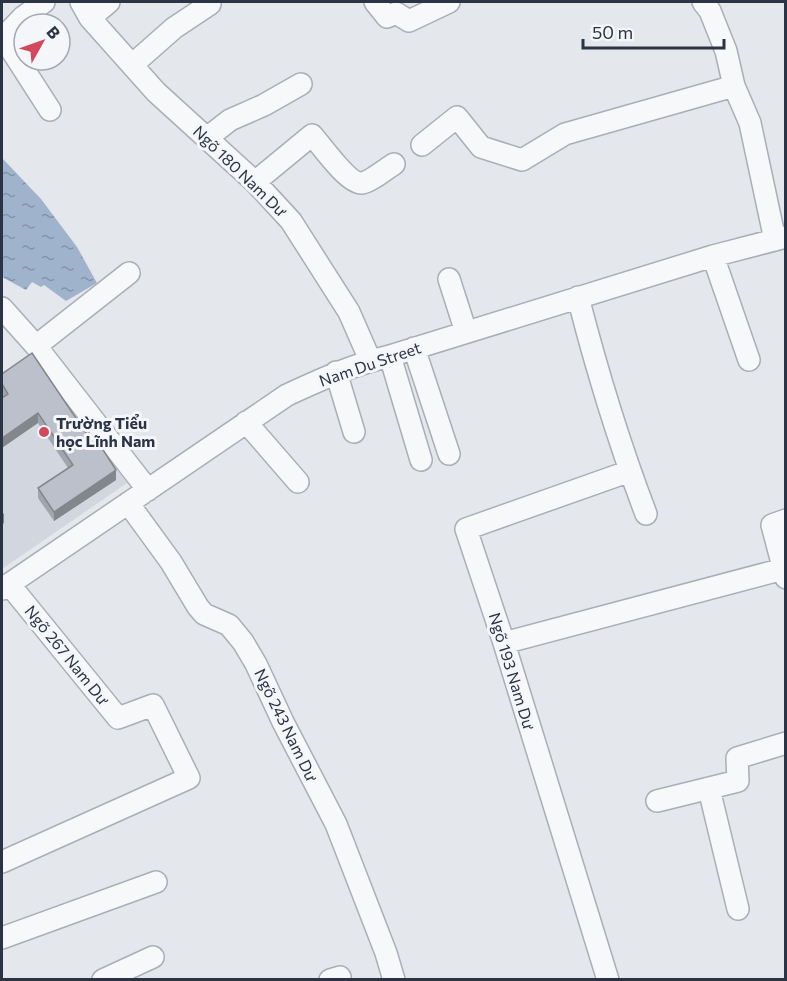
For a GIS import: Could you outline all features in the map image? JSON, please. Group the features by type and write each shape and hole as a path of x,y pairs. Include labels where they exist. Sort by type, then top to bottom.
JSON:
{"street":[{"path":"44,2 23,17 2,38 50,110"},
{"path":"85,10 109,2"},
{"path":"375,2 387,17 396,13 409,21 449,2"},
{"path":"703,2 710,11 726,51 734,86 750,123 780,238"},
{"path":"132,65 174,28 210,4"},
{"name":"Ngõ 180 Nam Dư","path":"85,10 156,92 255,182 291,221 380,358 421,460"},
{"path":"207,138 230,120 264,105 301,84"},
{"path":"422,145 457,117 481,147 522,160 565,134 734,86"},
{"path":"255,182 312,135 346,176 356,183 364,183 394,164"},
{"name":"Nam Du Street","path":"5,587 246,422 287,396 336,372 713,256 780,238"},
{"path":"713,256 749,360"},
{"path":"36,346 129,273"},
{"path":"449,279 466,332"},
{"path":"578,297 592,353 645,514"},
{"path":"2,308 36,346 148,490"},
{"path":"414,348 449,454"},
{"path":"336,372 354,432"},
{"path":"246,422 298,482"},
{"name":"Ngõ 193 Nam Dư","path":"608,980 504,643 466,529 630,471"},
{"name":"Ngõ 243 Nam Dư","path":"128,503 171,562 198,607 204,614 229,625 243,642 256,664 336,824 386,953 394,980"},
{"path":"504,643 784,574 772,525 786,520"},
{"name":"Ngõ 267 Nam Dư","path":"2,862 189,778 153,705 118,718 5,587"},
{"path":"657,801 738,781 736,758 786,743"},
{"path":"709,789 738,909"},
{"path":"2,938 156,882"},
{"path":"103,980 153,957"}],"shaded area":[{"name":"Trường Tiểu học Lĩnh Nam","path":"28,356 127,483 2,569 2,381"}],"water":[{"path":"2,158 41,199 77,247 97,283 66,301 44,285 41,287 32,282 26,290 2,277"}],"building":[{"path":"32,353 96,448 100,445 116,470 54,512 38,488 73,465 38,413 2,438 2,398 8,394 2,384 2,374"}],"place":[{"name":"Trường Tiểu học Lĩnh Nam","path":"44,432"}]}
